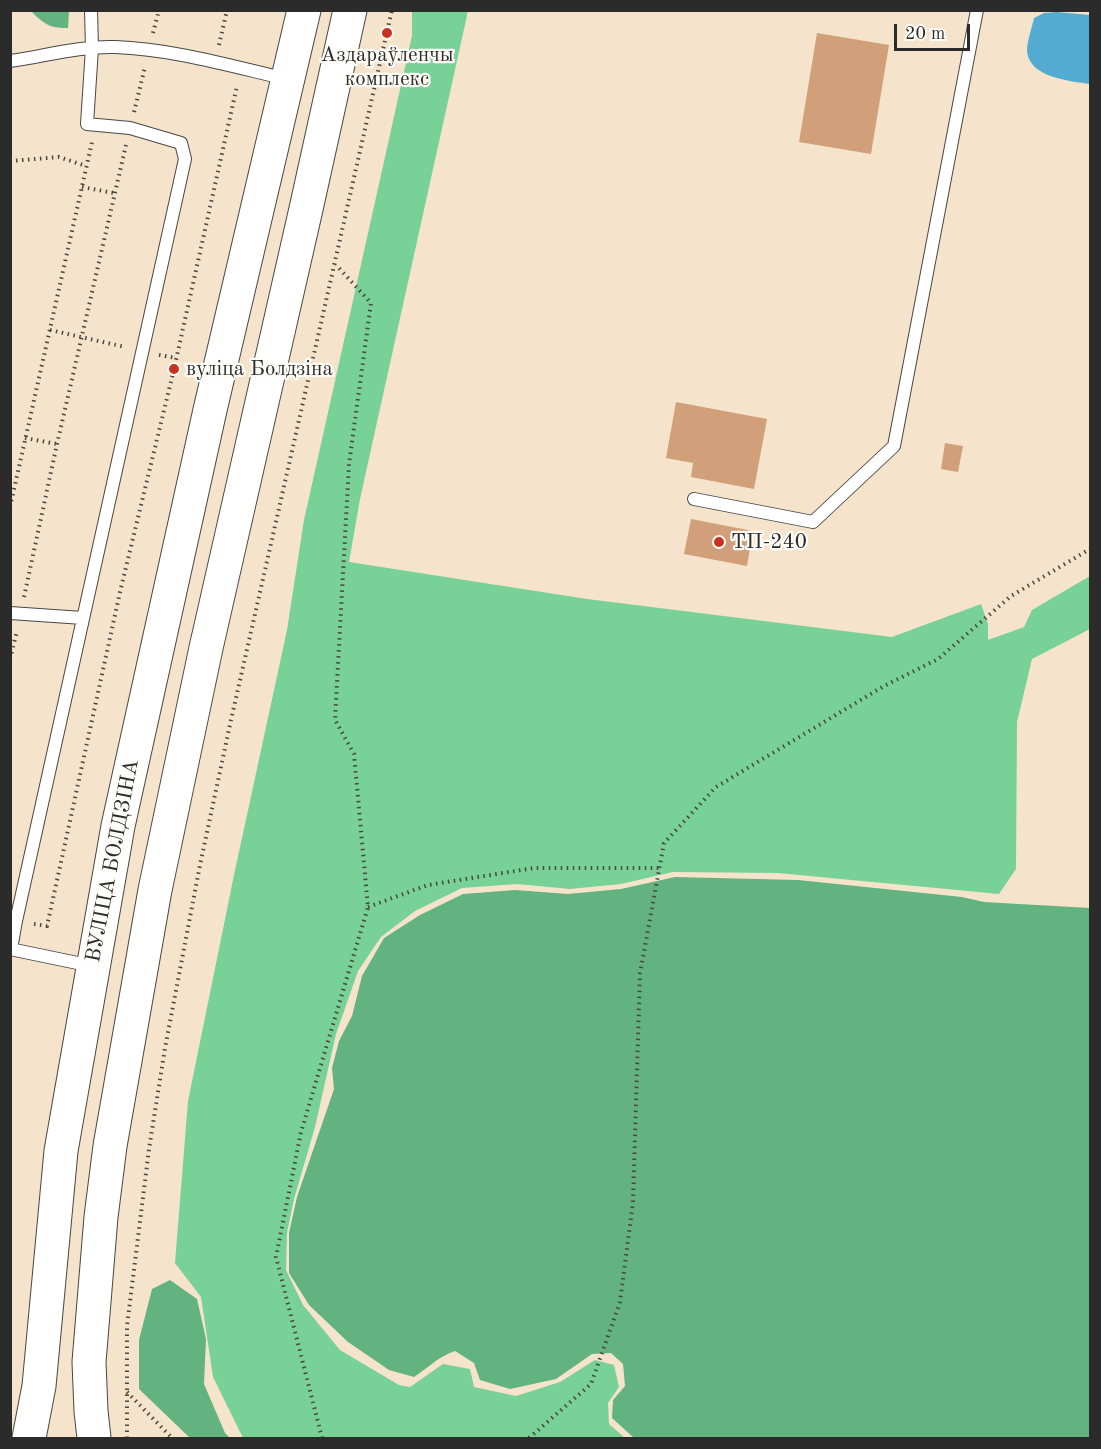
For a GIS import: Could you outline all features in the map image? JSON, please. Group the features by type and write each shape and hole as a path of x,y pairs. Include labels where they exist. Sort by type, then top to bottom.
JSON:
{"main road":[{"name":"ВУЛІЦА БОЛДЗІНА","path":"29,1438 39,1386 61,1151 118,826 213,399 304,10"},
{"path":"94,1438 89,1362 101,1217 110,1146 155,890 206,648 350,10"},
{"path":"160,637 165,658 176,666 189,664 206,648"}],"lane":[{"path":"91,10 92,48 87,124 130,128 181,143 185,159 11,949 92,966"},
{"path":"694,499 813,522 894,446 977,10"},
{"path":"10,61 92,48 114,47 149,50 214,62 288,80"},
{"path":"15,613 83,618"}],"path":[{"path":"10,660 15,613 159,10"},
{"path":"214,62 227,10"},
{"path":"127,1438 127,1326 149,1149 165,1048 231,720 392,10"},
{"path":"145,68 155,70"},
{"path":"16,921 47,926 120,592 174,369 237,86 228,84"},
{"path":"10,507 96,125"},
{"path":"10,161 59,157 86,166"},
{"path":"82,187 114,193"},
{"path":"322,1438 276,1257 301,1132 368,906 354,754 335,720 349,464 371,303 335,265"},
{"path":"50,330 81,338"},
{"path":"25,438 57,444"},
{"path":"529,1438 591,1384 620,1302 633,1202 640,972 664,843 716,787 884,686 938,659 1011,596 1090,549"},
{"path":"368,906 428,885 534,868 659,868"},
{"path":"127,1392 171,1438"},
{"path":"163,1438 171,1438"}],"green space":[{"path":"31,11 69,11 68,28 47,24"},
{"path":"412,11 468,11 360,499 349,562 587,599 892,637 981,604 988,624 988,640 1024,627 1032,610 1090,576 1090,629 1032,659 1017,722 1016,869 999,894 778,873 673,872 621,884 570,889 517,884 462,888 415,911 381,937 358,971 336,1034 315,1127 294,1199 287,1233 286,1270 303,1305 340,1350 399,1385 410,1387 443,1364 470,1369 474,1387 516,1396 560,1382 595,1360 614,1365 619,1387 608,1403 609,1424 625,1438 243,1438 213,1377 201,1297 175,1263 188,1101 287,630 304,520 412,36"},
{"path":"675,877 798,880 962,897 984,902 1090,908 1090,1438 634,1438 612,1418 613,1400 625,1386 623,1364 611,1353 592,1354 556,1379 510,1389 480,1380 474,1363 455,1351 439,1359 414,1377 389,1370 348,1342 309,1305 289,1273 289,1233 297,1197 334,1089 332,1068 339,1041 352,1016 362,976 384,938 420,915 463,894 515,890 568,894 621,889"},
{"path":"170,1280 197,1299 206,1339 204,1384 225,1433 230,1438 190,1438 139,1389 139,1340 152,1289"}],"water":[{"path":"1044,13 1090,15 1090,84 1043,73 1030,60 1027,47 1034,18"}],"building":[{"path":"817,33 889,45 871,154 799,142"},
{"path":"676,402 767,419 754,489 691,477 693,463 666,458"},
{"path":"945,443 963,446 958,472 941,469"},
{"name":"ТП-240","path":"691,519 753,531 747,566 684,554"}],"place":[{"name":"Аздараўленчы комплекс","path":"387,33"},
{"name":"вуліца Болдзіна","path":"174,369"},
{"name":"ТП-240","path":"719,542"}]}
